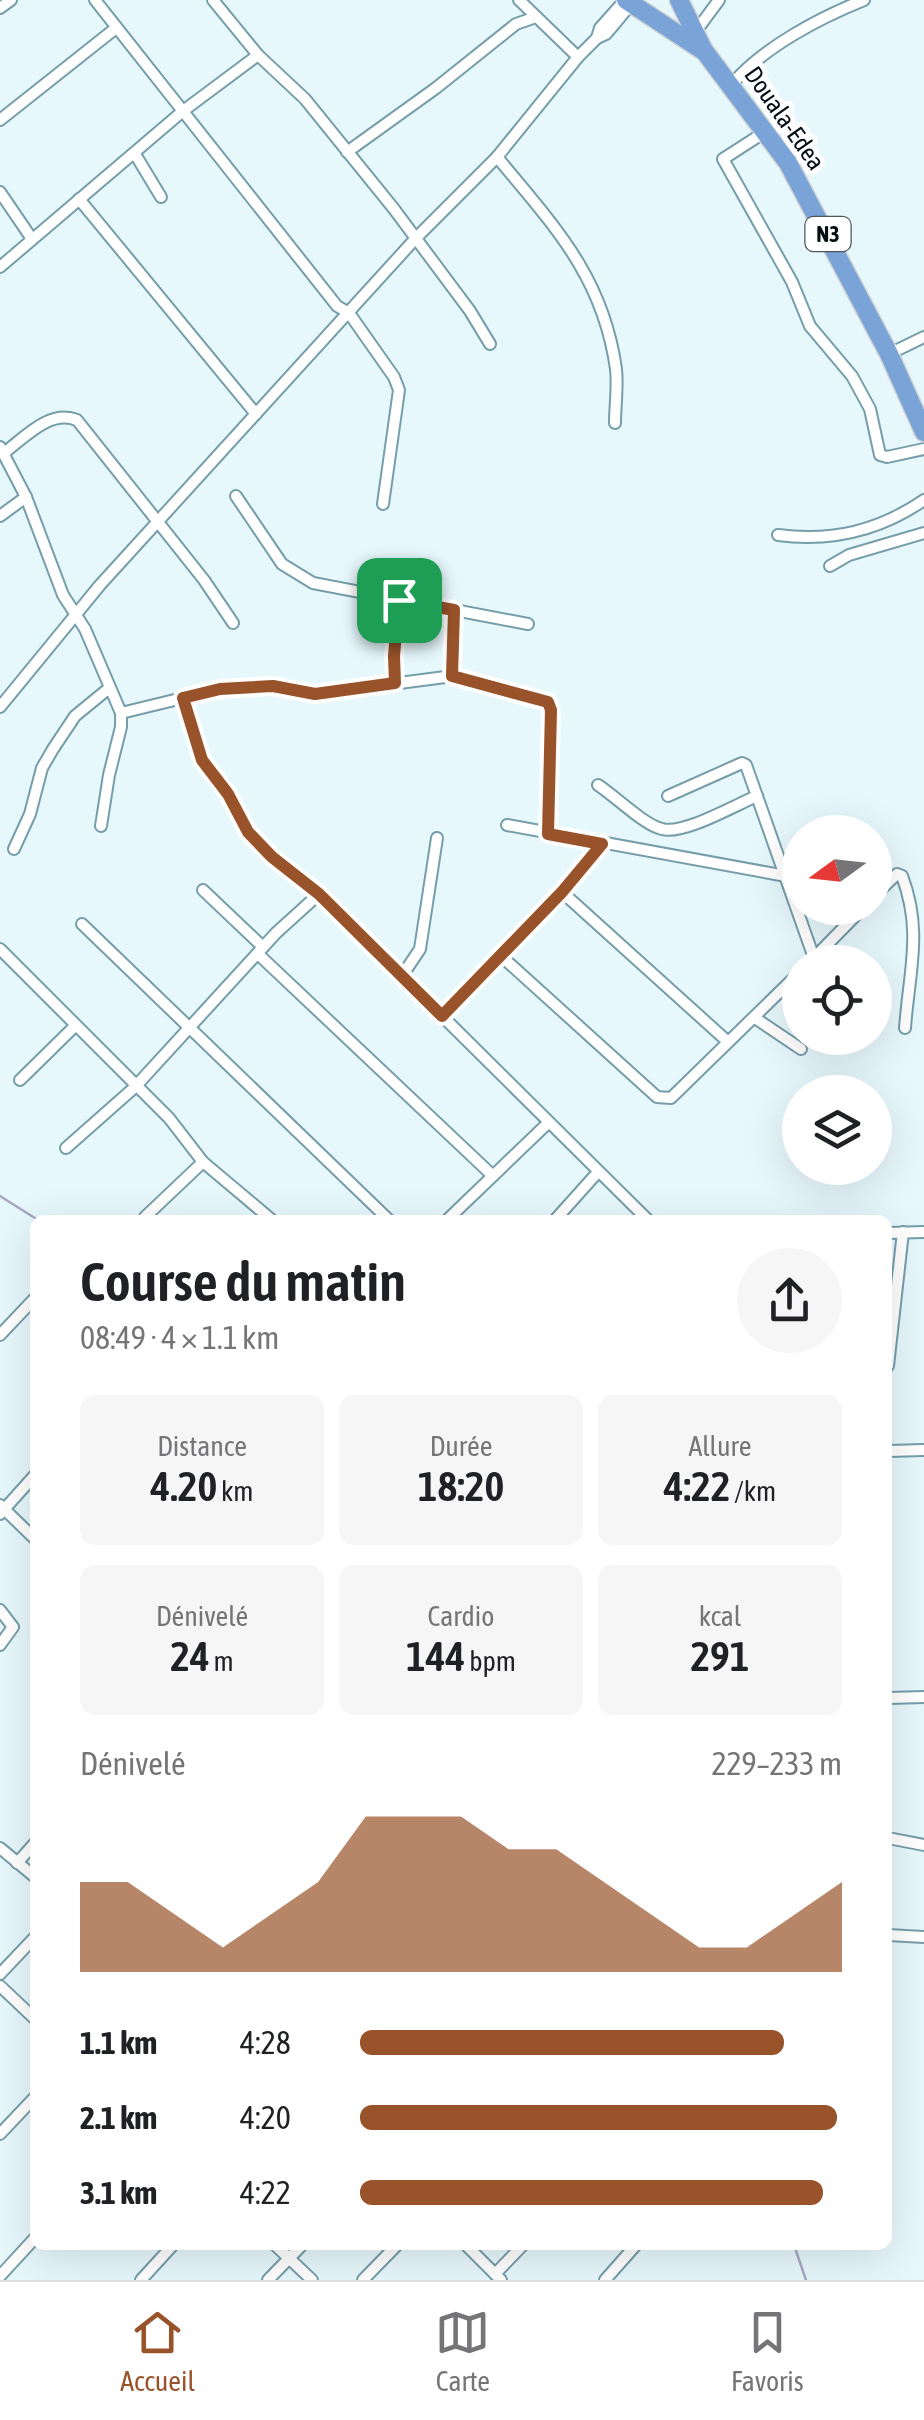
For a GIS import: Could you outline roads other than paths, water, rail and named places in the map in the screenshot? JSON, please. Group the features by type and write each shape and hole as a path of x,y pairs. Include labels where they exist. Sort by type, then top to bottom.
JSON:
{"highway":[{"name":"Douala-Edea","path":"679,0 705,52"},
{"name":"Douala-Edea","path":"633,1 705,52 766,131 808,196 890,354 923,429"}],"street":[{"path":"0,8 11,0"},
{"path":"95,0 337,306 349,313 394,377 399,390 383,504"},
{"path":"213,0 347,152 416,238 490,344"},
{"path":"520,0 578,57"},
{"path":"696,31 719,0"},
{"path":"732,84 745,69 818,18 864,0"},
{"path":"0,707 74,614 156,522 416,238 497,156 578,57 606,34 633,1"},
{"path":"347,152 516,24 536,18"},
{"path":"0,120 116,28"},
{"path":"0,267 183,111 258,55"},
{"path":"766,131 724,160 792,282 810,326 852,376 870,409 880,455 888,457 924,448"},
{"path":"135,154 161,197"},
{"path":"497,156 562,236 590,279 602,307 616,372 615,423"},
{"path":"0,192 32,239"},
{"path":"80,199 256,414"},
{"path":"890,354 924,337"},
{"path":"102,826 121,713 85,629 58,585 26,496 2,450 55,418 66,415 77,420 234,623"},
{"path":"0,516 26,496"},
{"path":"236,496 282,564 313,583 528,624"},
{"path":"778,535 810,539 874,529 924,500"},
{"path":"830,566 849,555 924,532"},
{"path":"395,683 399,600"},
{"path":"452,676 454,610"},
{"path":"121,713 220,689 273,686 315,694 452,676 544,699 550,706 548,834"},
{"path":"14,849 30,814 42,768 53,749 76,716 108,689"},
{"path":"183,698 202,760 228,794 242,824 272,857 319,894 643,1215"},
{"path":"668,796 742,763 746,765 782,865"},
{"path":"598,785 653,826 666,831 684,828 757,796"},
{"path":"507,826 782,875"},
{"path":"402,976 420,949 437,838"},
{"path":"442,1016 562,892 602,844"},
{"path":"892,877 902,876 920,918 905,1028"},
{"path":"204,890 492,1175"},
{"path":"562,892 726,1041"},
{"path":"66,1148 135,1087 261,950 319,894"},
{"path":"82,924 384,1215"},
{"path":"826,945 845,925"},
{"path":"0,949 169,1118 203,1162 266,1215"},
{"path":"499,954 657,1097 671,1098 782,990"},
{"path":"754,1018 782,1036"},
{"path":"20,1080 76,1026"},
{"path":"452,1215 548,1123"},
{"path":"147,1215 203,1162"},
{"path":"559,1215 598,1172"},
{"path":"892,1330 903,1232"},
{"path":"892,1233 924,1232"},
{"path":"0,1335 30,1303"},
{"path":"892,1451 924,1450"},
{"path":"30,1481 1,1509 30,1535"},
{"path":"0,1610 14,1627 0,1644"},
{"path":"892,1698 924,1697"},
{"path":"892,1839 924,1844"},
{"path":"0,1848 30,1873"},
{"path":"17,1863 30,1848"},
{"path":"892,1935 924,1937"},
{"path":"0,1974 30,1942"},
{"path":"0,1986 30,2014"},
{"path":"0,2134 30,2102"},
{"path":"0,2276 30,2243"},
{"path":"140,2280 168,2250"},
{"path":"280,2250 312,2280"},
{"path":"268,2280 297,2250"},
{"path":"363,2280 392,2250"},
{"path":"471,2250 498,2277 519,2250"},
{"path":"605,2280 632,2250"}],"waterway":[{"path":"0,1196 30,1215"},
{"path":"796,2250 806,2280"}]}
